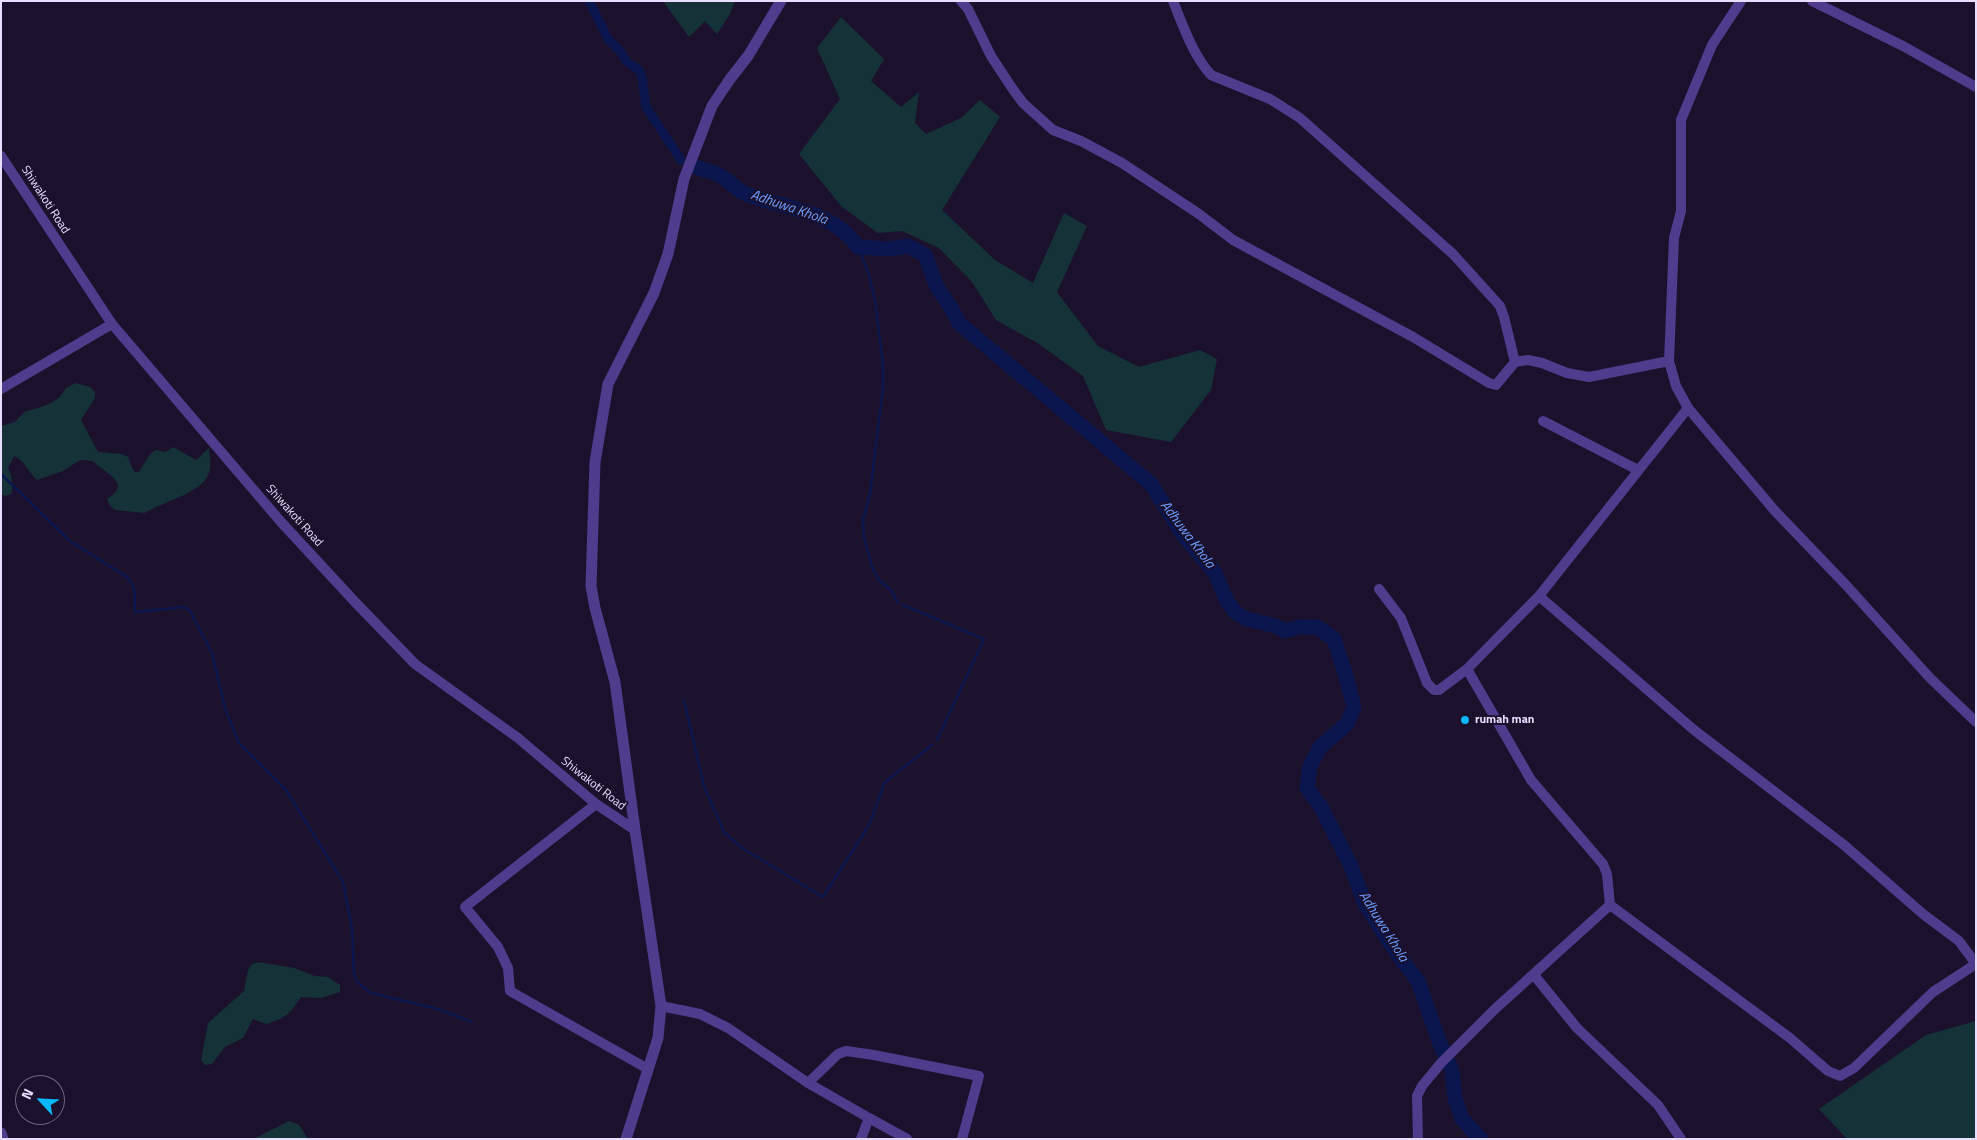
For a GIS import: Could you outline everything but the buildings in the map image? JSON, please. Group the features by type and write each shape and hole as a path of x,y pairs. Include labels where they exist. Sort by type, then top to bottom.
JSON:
{"street":[{"path":"626,1139 658,1038 661,1006 634,830 615,682 591,586 595,462 608,384 654,293 668,254 684,179 712,106 748,56 780,1"},
{"path":"961,1 968,9 991,56 1012,88 1023,103 1054,130 1081,141 1122,163 1199,214 1233,240 1413,337 1488,383 1496,384 1515,362 1528,360 1542,363 1567,373 1589,377 1669,361"},
{"path":"1173,1 1196,54 1210,75 1270,98 1300,118 1453,254 1500,306 1515,362"},
{"path":"1741,1 1712,46 1682,120 1681,210 1674,238 1669,361 1676,386 1688,408 1775,511 1846,585 1930,678 1976,722"},
{"path":"1812,1 1903,46 1976,87"},
{"name":"Shiwakoti Road","path":"1,156 112,324 282,522 415,664 518,738 596,804 634,830"},
{"path":"1,389 112,324"},
{"path":"1379,589 1401,618 1427,684 1434,690 1439,690 1467,669 1539,596 1688,408"},
{"path":"1543,421 1638,470"},
{"path":"1467,669 1531,780 1603,864 1607,874 1610,905 1790,1038 1828,1071 1840,1076 1854,1068 1933,992 1976,964 1959,941 1923,914 1844,845 1694,730 1539,596"},
{"path":"596,804 465,907 498,947 508,968 510,991 648,1069"},
{"path":"1418,1139 1418,1096 1422,1086 1441,1063 1495,1009 1610,905"},
{"path":"1534,975 1582,1033 1614,1061 1658,1105 1681,1139"},
{"path":"661,1006 700,1014 728,1028 808,1083 908,1139"},
{"path":"808,1083 838,1054 846,1051 979,1076 962,1139"},
{"path":"861,1139 870,1118"},
{"path":"1,1133 4,1139"}],"green space":[{"path":"663,1 735,1 730,14 717,34 705,21 689,37"},
{"path":"841,17 884,59 871,81 901,107 919,92 915,123 926,134 961,118 980,100 1000,117 942,210 995,260 1033,283 1064,213 1087,226 1057,292 1098,346 1139,367 1200,350 1217,359 1211,390 1171,442 1106,430 1083,376 1039,344 996,320 972,282 939,248 902,231 878,233 842,207 799,154 840,99 817,48"},
{"path":"76,383 90,387 95,392 95,398 81,420 98,452 122,454 128,457 133,470 139,472 150,454 156,450 166,452 173,447 196,460 209,448 210,468 207,477 193,490 145,513 115,510 110,506 107,499 115,493 118,488 117,483 114,478 93,461 80,460 63,471 37,480 21,460 14,456 8,468 12,481 11,494 5,496 1,494 1,426 15,422 24,412 51,403 60,397 66,388"},
{"path":"258,962 294,968 315,976 328,977 340,985 340,992 321,998 301,997 287,1015 266,1024 253,1019 243,1038 225,1047 212,1064 205,1065 201,1060 208,1023 244,991 248,970 252,964"},
{"path":"1976,1021 1976,1139 1847,1139 1819,1109 1926,1035"},
{"path":"289,1121 299,1125 308,1139 253,1139"}],"waterway":[{"path":"589,1 608,39 621,52 627,62 639,70 642,77 646,107 681,160"},
{"name":"Adhuwa Khola","path":"696,167 721,176 746,194 822,218 848,235 858,247 889,249 908,246 925,255 937,287 959,323 1151,484 1184,536 1215,573 1227,601 1235,612 1246,619 1276,626 1285,631 1299,627 1317,627 1334,639 1354,707 1347,724 1320,747 1310,766 1307,788 1321,807 1351,866 1365,904 1398,955 1418,981 1440,1044 1452,1070 1455,1098 1462,1119 1481,1139"},
{"path":"858,247 868,272 875,300 883,365 883,388 870,494 863,520 864,537 872,567 879,580 891,590 898,603"},
{"path":"1,474 70,541 127,577 134,590 135,612 184,607 190,611 212,653 225,708 239,743 286,790 343,882 352,929 356,981 371,993 438,1009 472,1022"},
{"path":"903,605 984,639 937,740"},
{"path":"684,700 704,786 724,832 742,848 823,897 869,825 885,782 932,745"}],"place":[{"name":"rumah man","path":"1465,720"}]}
